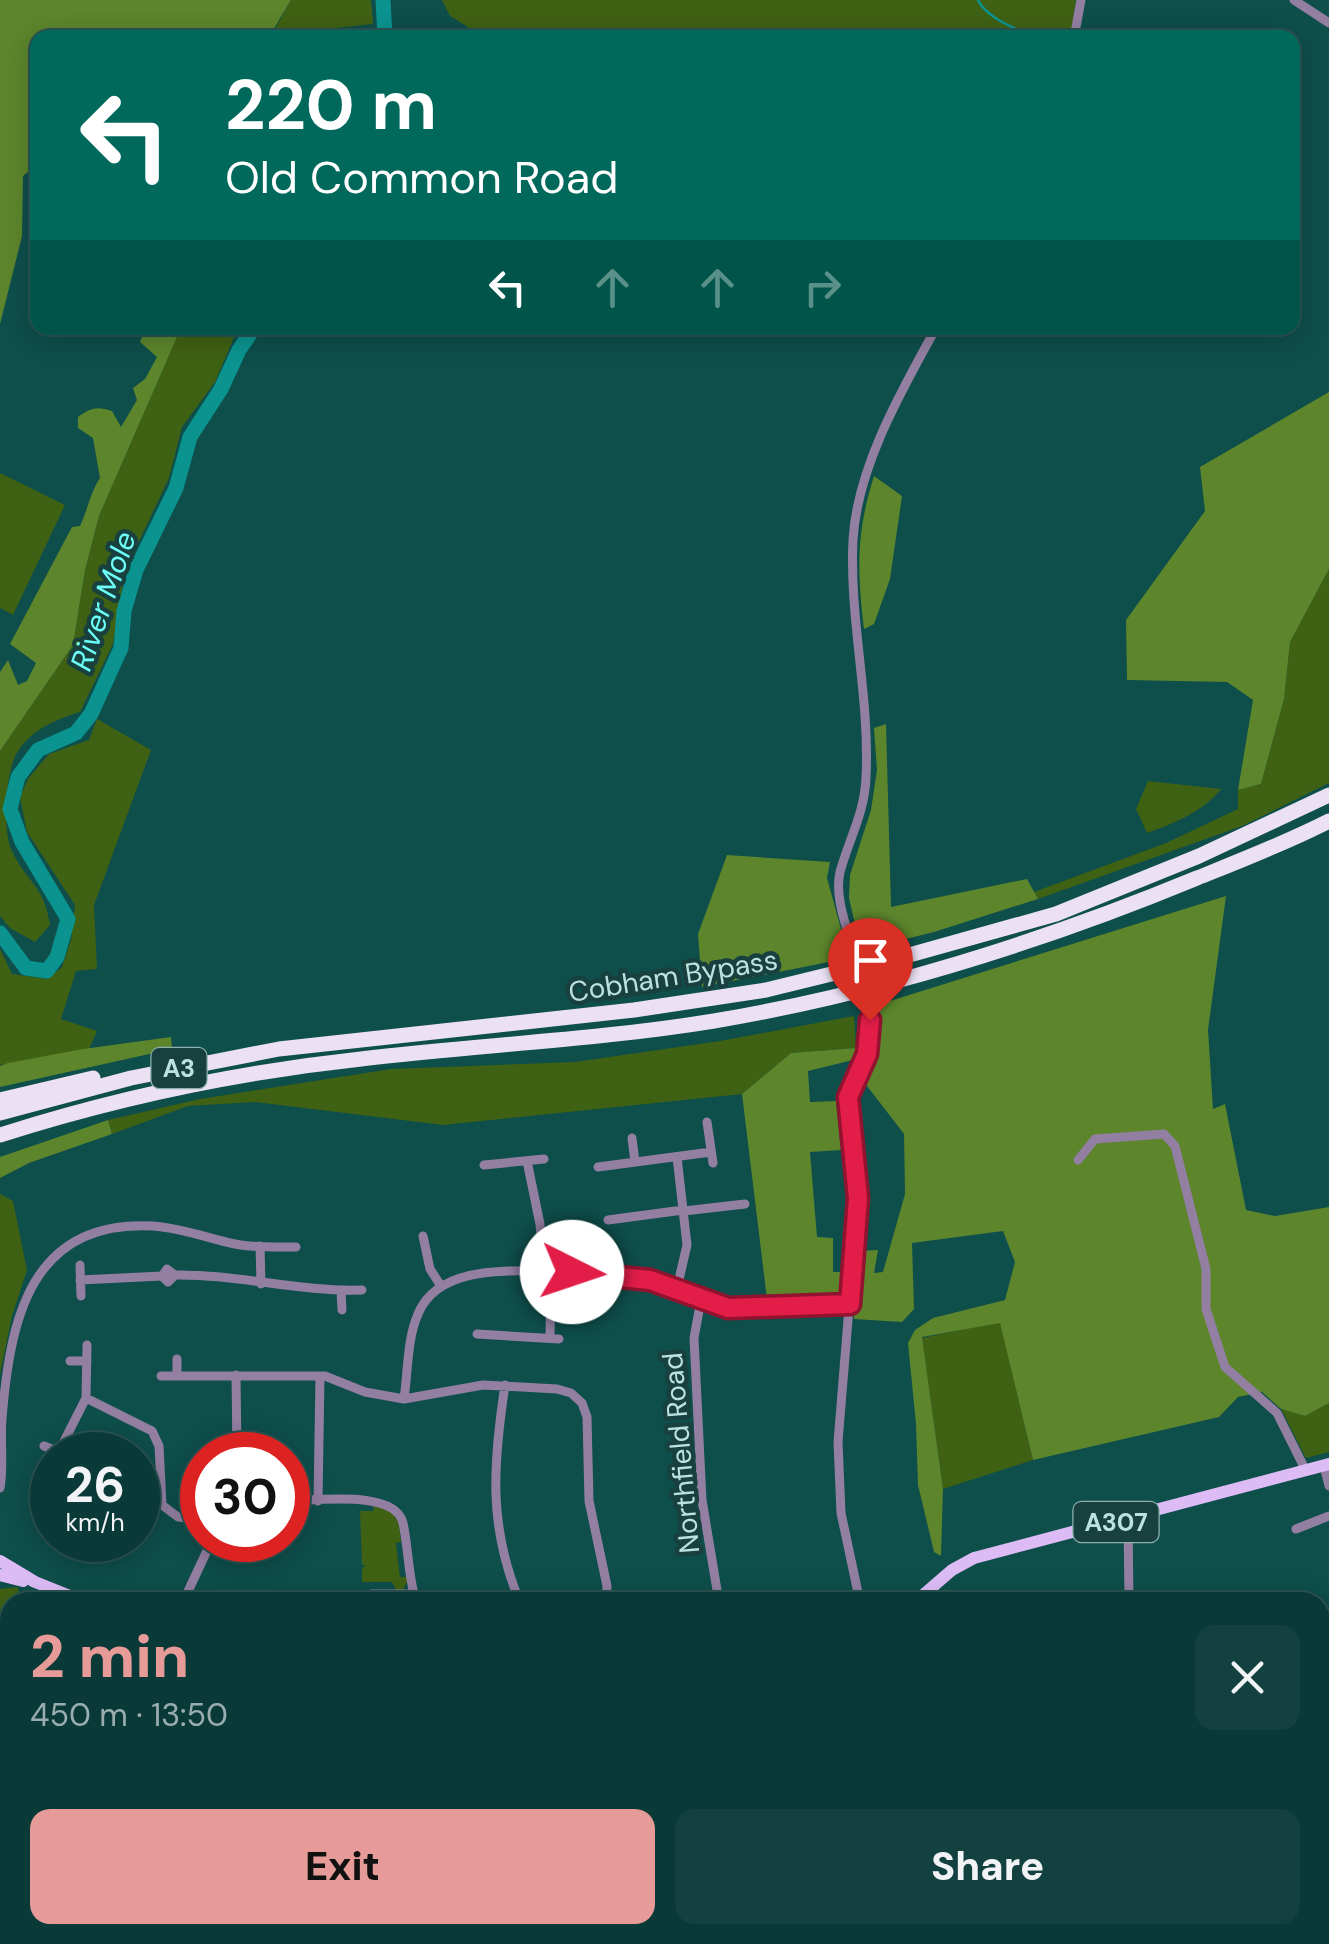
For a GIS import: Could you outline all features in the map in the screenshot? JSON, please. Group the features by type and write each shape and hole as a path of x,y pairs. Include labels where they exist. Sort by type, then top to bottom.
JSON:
{"highway":[{"name":"Cobham Bypass","path":"3,1106 204,1062 354,1039 634,1010 784,985 1056,914 1199,856 1329,795"},
{"name":"Cobham Bypass","path":"5,1139 88,1111 283,1069 657,1028 826,998 1091,922 1329,821"}],"main road":[{"name":"A307","path":"931,1592 955,1568 974,1558 1326,1465"},
{"path":"0,1562 60,1592"},
{"path":"0,1576 35,1582"}],"street":[{"path":"1075,30 1081,0"},
{"path":"1294,0 1329,23"},
{"path":"854,954 839,894 840,874 866,791 853,536 886,419 932,335"},
{"path":"858,1592 838,1480 839,1422 858,1198 848,1097 869,1047 871,1030 866,1001"},
{"path":"598,1167 677,1157 712,1158 707,1122"},
{"path":"1078,1160 1094,1140 1164,1134 1175,1146 1206,1268 1206,1310 1226,1367 1277,1413 1306,1471"},
{"path":"632,1138 635,1162"},
{"path":"677,1157 686,1254 678,1288"},
{"path":"484,1165 544,1159"},
{"path":"477,1334 555,1339 548,1271 527,1160"},
{"path":"718,1195 720,1207"},
{"path":"608,1220 746,1204"},
{"path":"0,1488 2,1416 17,1322 28,1290 52,1258 90,1234 136,1226 178,1229 233,1243 296,1247"},
{"path":"423,1236 430,1269 440,1286"},
{"path":"260,1246 260,1284"},
{"path":"80,1265 81,1296"},
{"path":"80,1280 162,1276 167,1270 175,1275 209,1275 260,1284 362,1290"},
{"path":"404,1399 416,1318 440,1286 462,1277 548,1271 636,1277 737,1309 850,1304"},
{"path":"341,1291 342,1310"},
{"name":"Northfield Road","path":"701,1300 694,1338 702,1500 717,1592"},
{"path":"69,1432 86,1398 87,1345"},
{"path":"177,1359 177,1376"},
{"path":"70,1361 87,1361"},
{"path":"236,1375 236,1432"},
{"path":"161,1376 320,1376 375,1395 404,1399 467,1386 562,1390 576,1397 585,1408 589,1502 607,1592"},
{"path":"318,1501 320,1376"},
{"path":"505,1385 495,1458 496,1514 500,1548 516,1592"},
{"path":"86,1398 152,1431 159,1446 162,1505 180,1517"},
{"path":"1326,1465 1329,1486"},
{"path":"310,1501 380,1502 395,1508 403,1523 414,1592"},
{"path":"1296,1529 1329,1516"},
{"path":"1128,1519 1129,1592"},
{"path":"188,1592 202,1562"}],"green space":[{"path":"0,0 291,0 273,30 30,30 30,170 23,176 22,236 0,324"},
{"path":"291,0 371,0 373,24 274,30"},
{"path":"442,0 1076,0 1071,30 473,30 450,16"},
{"path":"143,335 178,335 99,516 85,570 73,645 0,751 0,672 8,660 18,685 27,681 36,663 10,644 72,527 80,526 100,478 93,438 78,428 78,417 94,409 107,409 121,427 137,400 133,388 145,379 157,357 140,342"},
{"path":"178,335 235,335 215,382 182,427 169,478 125,571 113,644 80,712 37,732 22,745 13,762 6,816 9,842 44,901 50,925 35,942 10,928 0,916 0,751 73,645 85,570 99,516"},
{"path":"1329,392 1329,569 1290,642 1284,699 1261,784 1238,790 1253,700 1227,682 1127,680 1126,620 1205,511 1200,467"},
{"path":"0,473 65,505 13,615 0,608"},
{"path":"874,476 902,496 890,579 874,624 864,629 860,552"},
{"path":"1329,569 1329,783 1242,826 1038,899 1034,892 1166,843 1238,809 1238,790 1261,784 1284,699 1290,642"},
{"path":"97,719 151,750 94,905 97,969 76,971 61,1019 97,1031 89,1049 0,1065 0,949 12,974 47,979 62,967 71,940 75,905 27,832 20,797 28,779 49,754 89,740"},
{"path":"886,724 891,907 1027,879 1038,899 861,950 849,898 850,875 871,810 877,770 874,728"},
{"path":"1148,781 1221,789 1197,810 1147,833 1136,809"},
{"path":"727,855 830,862 827,878 849,958 702,987 698,934"},
{"path":"1226,896 1208,1030 1213,1109 1225,1104 1246,1210 1275,1216 1329,1207 1329,1403 1305,1416 1281,1409 1262,1392 1238,1397 1219,1417 1033,1460 1000,1323 922,1337 943,1489 941,1556 934,1552 918,1485 908,1343 915,1330 933,1318 1005,1300 1015,1262 1003,1231 912,1243 914,1309 902,1322 854,1319 858,1251 878,1250 874,1273 883,1272 905,1194 904,1134 864,1082 879,1050 877,1005"},
{"path":"854,1016 856,1048 791,1053 742,1094 443,1125 255,1102 188,1106 112,1134 108,1120 200,1099 391,1069 575,1062"},
{"path":"171,1037 172,1049 0,1087 0,1066 8,1063"},
{"path":"856,1048 853,1060 808,1071 810,1102 836,1101 841,1150 810,1152 817,1237 833,1238 833,1272 848,1272 843,1291 831,1298 767,1299 742,1094 791,1053"},
{"path":"108,1120 112,1134 29,1163 0,1178 0,1157"},
{"path":"0,1194 13,1201 27,1270 0,1374"},
{"path":"1000,1322 1033,1460 943,1489 922,1338"},
{"path":"1329,1403 1329,1452 1306,1458 1281,1409 1305,1416"},
{"path":"374,1505 392,1512 399,1524 401,1542 396,1543 400,1577 407,1577 402,1591 396,1590 392,1582 362,1582 362,1568 366,1566 362,1565 360,1511 373,1511"},
{"path":"18,1587 19,1592 0,1592"}],"waterway":[{"name":"River Mole","path":"383,0 385,30"},
{"path":"978,0 996,19 1019,30"},
{"name":"River Mole","path":"0,933 26,968 47,971 57,957 68,919 22,842 10,809 18,777 38,750 76,733 91,714 121,648 124,611 136,570 176,488 190,437 249,335"}],"route":[{"path":"572,1272 668,1284 709,1304 728,1308 850,1304 858,1198 848,1097 867,1054 870,1020"}]}
